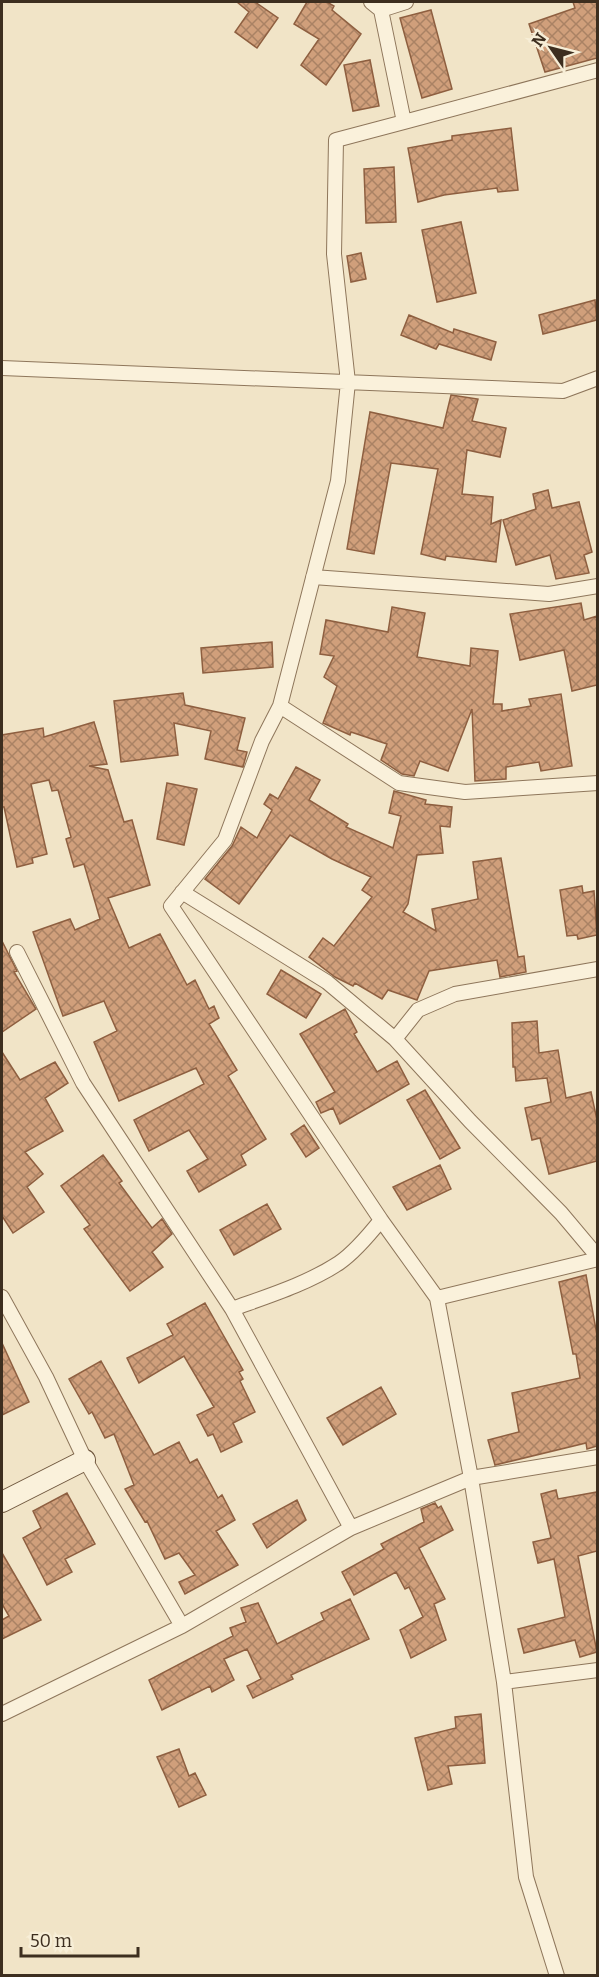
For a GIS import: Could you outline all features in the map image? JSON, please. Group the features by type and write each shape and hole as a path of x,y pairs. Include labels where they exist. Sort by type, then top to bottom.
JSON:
{"street":[{"path":"404,122 376,6 406,2"},
{"path":"557,1976 526,1877 504,1682 471,1478 437,1298 381,1220 171,906 225,840 262,741 280,706 338,481 348,382 334,254 336,140 597,70"},
{"path":"2,368 563,391 597,378"},
{"path":"313,578 549,594 597,586"},
{"path":"280,706 399,783 465,792 597,783"},
{"path":"182,892 327,982 395,1038 470,1121 561,1213 597,1258 437,1298"},
{"path":"17,952 83,1083 232,1309 351,1528"},
{"path":"395,1038 418,1010 455,994 597,969"},
{"path":"232,1309 288,1288 339,1263 363,1242 381,1220"},
{"path":"2,1297 46,1377 85,1460 182,1626"},
{"path":"2,1714 182,1626 351,1528 471,1478 597,1457"},
{"path":"2,1502 85,1460"},
{"path":"504,1682 597,1670"}],"building":[{"path":"237,2 255,2 278,18 257,48 235,32 249,12"},
{"path":"307,2 327,2 334,6 332,10 361,34 326,85 301,65 319,39 294,24"},
{"path":"573,2 597,2 597,58 545,72 529,24 575,8"},
{"path":"431,10 452,89 422,98 400,18"},
{"path":"370,60 379,106 353,111 344,65"},
{"path":"511,128 518,190 498,192 497,188 444,195 418,202 408,148 452,140 452,136"},
{"path":"394,167 396,222 366,223 364,169"},
{"path":"461,222 476,293 437,302 422,230"},
{"path":"361,253 366,279 351,282 347,256"},
{"path":"595,300 597,320 543,334 539,315"},
{"path":"409,315 453,333 454,329 496,342 491,360 439,344 436,349 401,335"},
{"path":"451,395 478,399 472,421 506,428 500,457 467,450 462,494 493,497 491,524 501,520 496,562 446,556 445,560 421,554 438,469 391,463 374,554 347,549 370,412 443,428"},
{"path":"548,490 552,508 579,502 592,552 584,555 589,573 556,579 550,555 516,565 503,520 536,509 533,494"},
{"path":"581,603 584,620 597,616 597,685 572,691 564,650 520,660 510,614"},
{"path":"392,607 425,613 417,657 470,666 471,648 498,651 493,704 502,704 502,711 531,706 529,699 561,694 572,766 541,771 539,762 506,767 506,779 475,781 472,709 448,771 420,761 414,776 402,774 381,760 387,744 351,732 350,735 323,723 337,686 324,677 334,656 320,654 326,620 388,632"},
{"path":"272,642 273,667 203,673 201,648"},
{"path":"183,693 185,705 245,718 237,750 247,752 243,767 205,759 211,731 174,723 178,755 121,762 114,701"},
{"path":"94,722 107,764 89,766 108,770 124,822 132,820 150,885 108,898 129,948 160,934 187,985 195,980 209,1009 214,1006 219,1018 209,1024 237,1070 228,1076 266,1139 241,1155 246,1165 199,1192 187,1171 208,1159 189,1130 149,1151 134,1120 204,1084 196,1068 119,1101 94,1042 117,1031 104,1001 63,1016 33,932 70,919 75,930 100,919 84,864 74,867 66,839 71,837 58,790 52,791 49,780 31,784 47,854 32,858 33,863 17,867 4,807 2,807 2,735 43,728 44,737"},
{"path":"296,767 320,780 309,800 348,824 346,827 393,848 401,816 389,813 394,791 426,800 425,804 452,807 450,827 440,826 443,853 417,855 408,904 403,912 436,931 432,909 478,899 473,862 501,858 518,957 524,956 526,972 500,977 497,960 429,971 417,1000 388,990 382,999 355,983 353,986 335,977 309,957 323,938 334,946 372,897 362,890 371,877 332,859 290,835 239,904 205,879 232,846 241,827 257,838 272,810 264,804 270,794 278,799"},
{"path":"167,783 197,789 184,845 157,839"},
{"path":"582,886 583,893 594,891 597,935 578,939 577,935 567,936 560,890"},
{"path":"2,941 17,971 14,972 36,1009 2,1032"},
{"path":"281,970 321,994 306,1018 267,994"},
{"path":"345,1009 357,1032 354,1034 377,1072 397,1061 409,1084 340,1124 333,1108 321,1113 316,1102 335,1092 300,1034"},
{"path":"537,1021 539,1053 558,1050 566,1098 591,1092 597,1120 597,1161 549,1174 540,1138 532,1140 525,1108 551,1102 547,1078 516,1081 515,1067 513,1067 512,1023"},
{"path":"2,1052 20,1080 55,1062 68,1083 45,1098 63,1131 25,1152 43,1174 27,1187 44,1212 13,1233 2,1216"},
{"path":"425,1090 460,1148 440,1159 407,1100"},
{"path":"304,1125 319,1148 306,1157 291,1134"},
{"path":"103,1155 122,1181 119,1183 152,1228 162,1219 172,1234 152,1252 163,1267 130,1291 84,1229 90,1225 61,1186"},
{"path":"440,1165 451,1189 407,1210 393,1187"},
{"path":"267,1204 281,1229 234,1255 220,1230"},
{"path":"586,1275 597,1335 597,1446 587,1449 586,1443 495,1465 488,1440 519,1432 512,1393 580,1378 559,1282"},
{"path":"205,1303 243,1370 239,1372 243,1379 240,1381 255,1412 233,1423 242,1442 221,1452 213,1434 208,1436 197,1415 214,1407 184,1356 139,1383 127,1358 173,1335 167,1324"},
{"path":"2,1343 29,1402 2,1415"},
{"path":"101,1361 154,1455 179,1442 190,1463 197,1459 218,1498 222,1495 235,1520 216,1531 238,1565 185,1594 179,1582 195,1575 179,1553 165,1559 147,1521 145,1522 125,1489 134,1485 114,1434 105,1438 92,1412 89,1414 69,1379"},
{"path":"381,1387 396,1414 343,1445 327,1418"},
{"path":"556,1490 558,1499 597,1492 597,1551 578,1556 597,1652 580,1657 575,1640 524,1653 518,1629 565,1617 554,1559 538,1563 533,1542 551,1538 541,1494"},
{"path":"67,1493 95,1544 65,1559 72,1572 47,1585 23,1538 41,1528 33,1511"},
{"path":"297,1500 306,1520 267,1548 253,1524"},
{"path":"435,1503 438,1508 441,1506 453,1530 419,1548 445,1599 434,1604 446,1640 411,1658 400,1630 423,1617 409,1587 405,1589 396,1572 354,1595 342,1572 384,1549 381,1544 424,1522 421,1509"},
{"path":"2,1553 41,1620 2,1639 2,1620 9,1616 2,1604"},
{"path":"350,1599 369,1639 291,1675 293,1679 253,1698 247,1686 261,1679 247,1649 224,1659 234,1680 212,1692 210,1686 162,1710 149,1680 233,1636 230,1628 246,1622 241,1608 258,1603 277,1644 324,1620 321,1613"},
{"path":"481,1714 485,1763 448,1766 452,1784 428,1790 415,1738 456,1728 455,1717"},
{"path":"179,1749 189,1776 195,1773 206,1795 179,1807 157,1757"}]}
